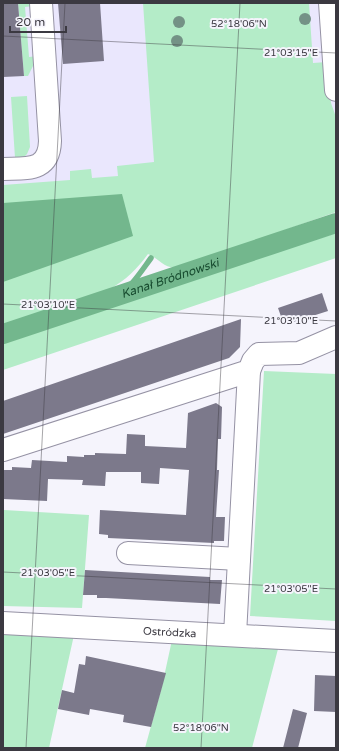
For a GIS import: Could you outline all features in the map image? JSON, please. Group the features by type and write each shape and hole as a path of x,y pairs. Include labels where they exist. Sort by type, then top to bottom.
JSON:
{"street":[{"path":"3,170 35,167 43,163 49,153 50,141 41,3"},
{"path":"330,3 336,90"},
{"path":"235,635 249,371 252,361 259,354 299,353 336,337"},
{"path":"3,450 249,371"},
{"path":"128,553 239,559"},
{"name":"Ostródzka","path":"3,623 336,641"}],"shaded area":[{"path":"3,3 336,3 336,189 3,303"},
{"path":"18,3 34,3 34,6 25,7 29,57 38,56 28,76 24,76"},
{"path":"143,3 309,3 313,63 327,62 331,103 336,117 336,212 180,267 175,268 167,266 148,254 131,274 110,289 3,325 3,185 70,180 70,171 91,169 92,178 118,176 117,166 154,162"},
{"path":"27,96 30,147 27,154 21,160 15,158 11,97"},
{"path":"122,194 133,236 3,282 3,203"},
{"path":"336,233 336,258 3,370 3,341"},
{"path":"264,371 336,374 336,621 250,616"},
{"path":"4,510 89,515 82,608 3,606"},
{"path":"3,633 74,635 49,748 3,748"},
{"path":"172,640 278,649 252,748 145,748 162,686"}],"building":[{"path":"3,3 18,3 24,76 3,77"},
{"path":"58,3 100,3 104,61 63,64"},
{"path":"322,293 328,311 284,325 278,308"},
{"path":"241,319 240,347 229,358 3,434 3,401"},
{"path":"216,403 222,407 221,439 218,439 217,470 219,470 216,517 225,517 224,541 214,541 214,543 108,538 108,535 99,534 100,510 186,515 189,470 160,468 159,484 141,483 141,472 106,472 105,486 82,485 83,480 48,479 47,501 3,499 3,470 12,470 12,467 31,468 32,460 67,462 67,456 84,457 84,455 95,455 95,453 126,454 127,434 145,435 145,446 186,448 188,413"},
{"path":"85,570 210,577 210,580 222,580 220,604 97,598 97,595 83,595"},
{"path":"86,656 166,673 151,727 123,722 124,715 90,709 89,715 58,709 62,690 74,693 79,664 85,665"},
{"path":"315,675 336,676 336,712 314,711"},
{"path":"293,709 307,713 298,748 283,748"}],"waterway":[{"name":"Kanał Bródnowski","path":"3,334 336,223"},
{"path":"115,297 131,285 151,258"}]}
